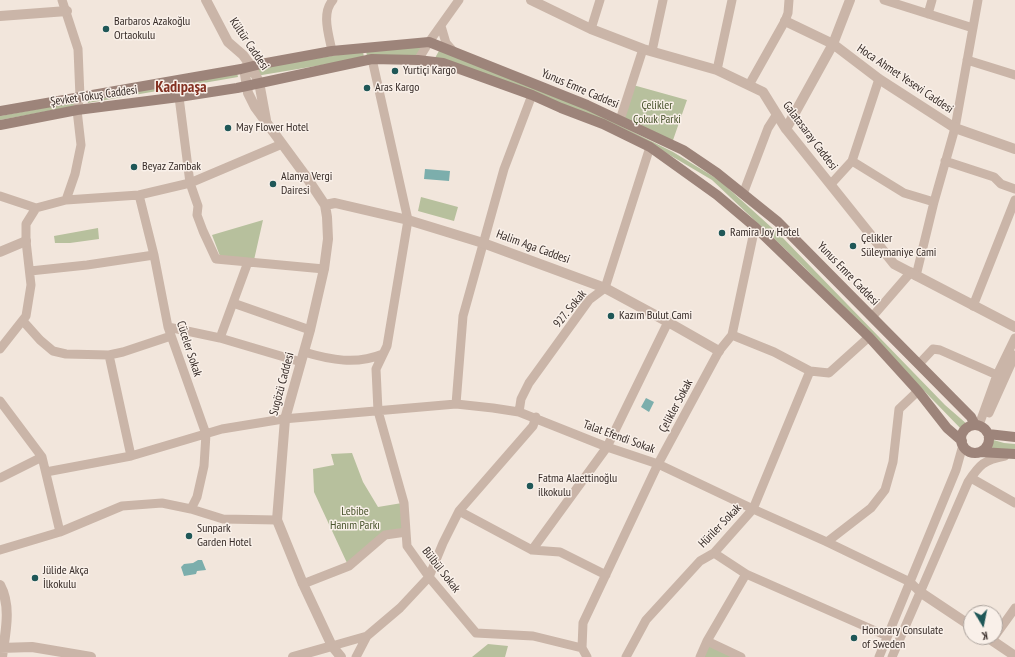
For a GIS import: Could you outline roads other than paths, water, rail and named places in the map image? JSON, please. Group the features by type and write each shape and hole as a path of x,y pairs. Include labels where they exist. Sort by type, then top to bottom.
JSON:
{"main road":[{"name":"Yunus Emre Caddesi","path":"244,68 332,50 429,42 587,105 683,150 717,173 778,222 981,428"},
{"name":"Yunus Emre Caddesi","path":"243,86 372,59 418,60 443,63 532,95 560,108 603,124 650,147 717,195 756,227 869,337 918,391 947,428 962,443"},
{"name":"Şevket Tokuş Caddesi","path":"0,111 244,68"},
{"name":"Şevket Tokuş Caddesi","path":"0,125 78,110 180,97 243,86"},
{"path":"1013,455 972,452 965,448 962,443 962,436 966,428 981,428 1015,438"},
{"path":"980,452 987,447 989,438 981,428"}],"street":[{"path":"62,0 78,49 80,98 78,110 81,146 75,174 66,200"},
{"name":"Kültür Caddesi","path":"206,0 228,42 243,55 244,68 259,82 266,124"},
{"path":"418,60 458,0"},
{"name":"Galatasaray Caddesi","path":"532,0 590,29 647,50 717,70 763,92 786,129 894,264 1015,327"},
{"path":"590,29 600,0"},
{"path":"620,120 647,50 664,0"},
{"path":"717,70 732,0"},
{"path":"749,85 785,21 788,13 789,0"},
{"path":"786,129 832,44 850,0"},
{"path":"884,0 972,28"},
{"path":"928,14 932,0"},
{"path":"872,317 913,274 954,128 978,0"},
{"path":"329,1 326,17 332,50"},
{"path":"0,16 67,12"},
{"name":"Hoca Ahmet Yesevi Caddesi","path":"785,21 832,44 879,79 954,128 1015,149"},
{"path":"441,26 446,43 454,51"},
{"path":"372,59 408,220"},
{"path":"967,60 1015,75"},
{"name":"Sugözü Caddesi","path":"244,68 243,86 266,124 306,175 325,205 327,217 328,239 324,269 303,357 285,419 277,520 303,584 332,646 341,657"},
{"path":"831,184 852,161 879,79"},
{"path":"456,404 463,316 504,169 532,95"},
{"path":"180,97 190,183 198,206 197,215 216,259 324,269"},
{"path":"743,194 768,128 777,114"},
{"path":"0,196 36,208 66,200 139,195 190,183 282,144"},
{"name":"927. Sokak","path":"519,412 521,399 529,382 589,300 605,288 650,147"},
{"path":"852,161 904,193 934,202"},
{"path":"945,161 994,177 1000,184 1015,189"},
{"name":"Cüceler Sokak","path":"139,195 154,255 168,326 206,434 204,466 197,498 191,509"},
{"path":"973,306 1015,200"},
{"name":"Halim Aga Caddesi","path":"325,205 334,203 408,220 483,243 605,288 719,351"},
{"path":"0,349 26,316 31,285 26,241 26,224 36,208"},
{"name":"Bülbül Sokak","path":"408,220 387,346 376,369 378,411 404,503 408,546 429,577 476,633 533,636 582,648"},
{"name":"Çelikler Sokak","path":"586,657 582,648 583,623 658,464 719,351 732,335 756,227"},
{"path":"0,252 26,241"},
{"path":"30,271 87,265 154,255"},
{"path":"220,338 248,262"},
{"path":"232,303 310,330"},
{"path":"23,321 53,352 66,354 109,355 123,352 171,336"},
{"path":"532,550 607,447 668,322"},
{"path":"168,326 303,357 358,361 372,359 383,354"},
{"path":"732,335 774,352 810,371 829,373 869,337"},
{"path":"981,428 997,375 1015,338"},
{"path":"919,364 933,349 940,350 997,375"},
{"path":"109,355 131,456"},
{"path":"981,428 1015,355"},
{"name":"Hüriler Sokak","path":"626,657 646,620 700,561 714,553 753,509 810,371"},
{"path":"827,542 871,508 885,490 893,462 899,409 918,391"},
{"path":"0,401 42,457 60,532"},
{"name":"Talat Efendi Sokak","path":"46,472 131,456 222,429 285,419 456,404 519,412 536,417 607,447 658,464 910,582 920,592"},
{"path":"356,657 368,636 400,608 429,577 443,543 459,511 533,426 536,417"},
{"path":"879,657 956,470 962,443"},
{"path":"892,657 971,478 977,469 990,458 1013,455"},
{"path":"0,478 42,457"},
{"path":"971,478 1015,503"},
{"path":"0,550 60,532 122,506 162,503 191,509 223,519 277,520"},
{"path":"459,511 532,550 560,552 606,575"},
{"path":"303,584 349,566 385,535 406,532"},
{"path":"714,553 746,574 888,636"},
{"path":"700,657 707,641 746,574"},
{"path":"0,585 5,594 7,615 2,651 32,647 85,657"},
{"path":"920,592 963,621"},
{"path":"1003,624 1015,608"},
{"path":"293,657 368,636"},
{"path":"707,641 741,657"},
{"path":"1001,645 1015,656"}],"water":[{"path":"425,169 450,171 449,181 424,179"},
{"path":"646,398 654,402 649,412 641,407"},
{"path":"198,560 202,560 206,570 197,571 196,574 184,576 181,567 184,564 193,563"}],"place":[{"name":"Barbaros Azakoğlu Ortaokulu","path":"106,29"},
{"name":"Yurtiçi Kargo","path":"395,71"},
{"name":"Aras Kargo","path":"367,88"},
{"name":"May Flower Hotel","path":"228,128"},
{"name":"Beyaz Zambak","path":"134,167"},
{"name":"Alanya Vergi Dairesi","path":"273,184"},
{"name":"Ramira Joy Hotel","path":"722,233"},
{"name":"Çelikler Süleymaniye Cami","path":"853,246"},
{"name":"Kazım Bulut Cami","path":"611,316"},
{"name":"Fatma Alaettinoğlu ilkokulu","path":"530,486"},
{"name":"Sunpark Garden Hotel","path":"189,536"},
{"name":"Jülide Akça İlkokulu","path":"35,578"},
{"name":"Honorary Consulate of Sweden","path":"854,638"}],"district":[{"name":"Kadıpaşa","path":"181,87"}],"park label":[{"name":"Çelikler Çokuk Parki","path":"657,113"},
{"name":"Lebibe Hanım Parkı","path":"355,519"}]}
